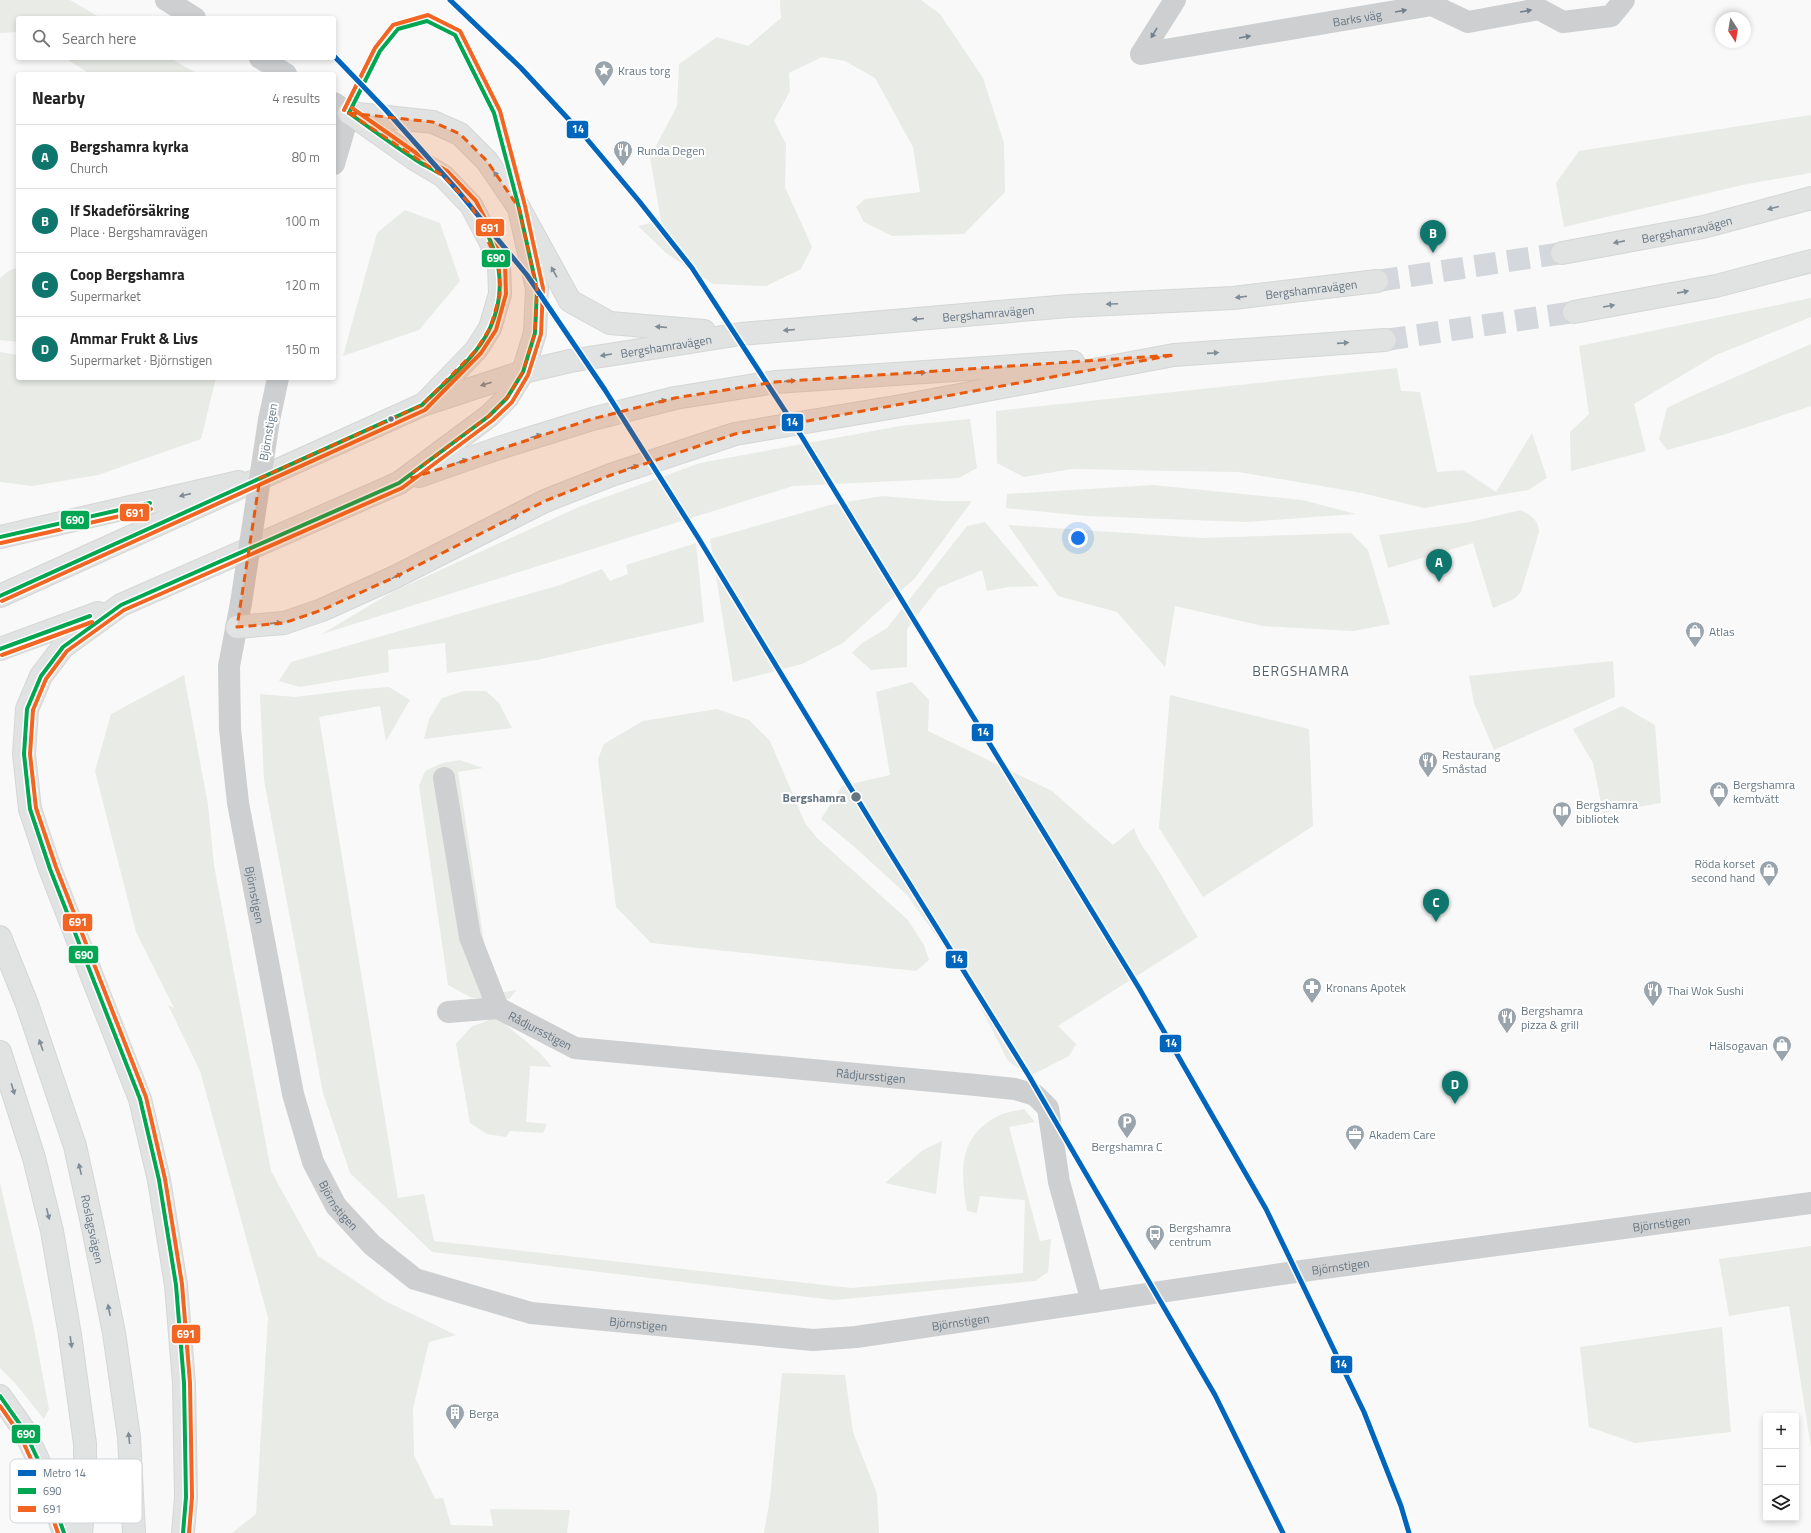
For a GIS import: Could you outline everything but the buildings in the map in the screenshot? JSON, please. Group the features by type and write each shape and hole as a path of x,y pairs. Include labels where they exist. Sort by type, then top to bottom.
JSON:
{"main road":[{"path":"342,108 433,122 460,134 487,161 519,208 570,301 610,323 741,334"},
{"path":"342,108 416,160 443,176 471,204 490,241 499,265 500,294 490,328 476,350 422,405"},
{"name":"Bergshamravägen","path":"1562,253 1703,226 1811,198"},
{"path":"399,483 489,416 507,398 523,372 535,334 537,289 519,208"},
{"path":"1574,312 1716,286 1811,261"},
{"name":"Bergshamravägen","path":"0,596 422,405 523,372 570,361 741,334 1069,306 1233,298 1377,281"},
{"path":"0,649 121,605 399,483 499,448 592,419 675,398 775,382 1385,340"},
{"path":"237,627 284,623 322,610 396,577 545,501 611,475 735,434 917,403 1174,355"},
{"path":"0,537 264,476"},
{"path":"121,605 63,647 41,676 27,709 24,754 30,809 53,877 140,1099 159,1180 176,1285 183,1376 186,1497 183,1533"},
{"name":"Roslagsvägen","path":"0,937 28,1004 75,1146 92,1220 114,1332 129,1437 130,1459"},
{"path":"0,1052 34,1158 52,1231 70,1335 85,1444 85,1459"},
{"path":"0,1396 24,1430 38,1459"},
{"path":"61,1523 64,1533"},
{"path":"81,1533 82,1523"},
{"name":"Roslagsvägen","path":"133,1523 134,1533"}],"street":[{"path":"166,0 192,16"},
{"name":"Barks väg","path":"1175,0 1141,54 1431,3 1468,22 1539,9 1563,22 1611,16 1624,0"},
{"path":"263,60 283,72"},
{"path":"336,150 342,108"},
{"name":"Björnstigen","path":"278,380 269,420 241,603 229,666 230,729 238,803 293,1094 313,1162 336,1206 372,1245 415,1279 531,1312 813,1340 856,1338 1340,1266 1811,1203"},
{"name":"Rådjursstigen","path":"444,778 470,937 498,1008"},
{"name":"Rådjursstigen","path":"448,1012 498,1008 574,1048 976,1085 1014,1089 1035,1095 1048,1108 1059,1182 1092,1302"}],"highlighted area":[{"path":"349,113 433,122 460,134 487,161 519,208 537,289 535,333 523,372 507,398 489,416 410,475 412,478 592,419 675,398 775,382 1174,355 735,434 611,475 545,501 395,577 322,610 284,623 237,627 260,478 422,405 476,350 490,328 500,294 499,265 471,205 443,176"}],"shaded area":[{"path":"0,0 70,0 98,16 16,16 16,32 0,33"},
{"path":"780,0 921,0 940,14 983,78 1004,143 1005,192 964,234 892,236 864,222 856,207 865,199 920,192 913,147 875,78 845,61 822,57 789,73 790,91 774,121 786,144 785,187 812,247 801,269 766,286 713,284 666,253 638,226 661,221 650,157 677,106 679,64 717,37 748,46 781,18"},
{"path":"68,60 174,60 194,72 87,72"},
{"path":"1811,115 1811,173 1747,184 1564,227 1556,183 1579,151"},
{"path":"405,210 440,223 460,281 419,330 343,356 377,233"},
{"path":"16,268 16,342 0,340 0,278 10,270"},
{"path":"1811,298 1811,317 1716,355 1634,404 1646,451 1571,471 1570,432 1589,414 1579,346"},
{"path":"1811,344 1811,406 1726,434 1667,450 1659,439 1667,408"},
{"path":"0,352 16,355 16,380 216,380 201,439 98,475 32,486 0,482"},
{"path":"1397,368 1401,391 1420,392 1437,472 1463,470 1496,492 1532,433 1547,478 1528,490 1424,508 1362,493 1239,472 1072,469 1024,477 997,463 996,411"},
{"path":"970,419 977,468 959,478 793,486 322,634 392,592 581,506 700,463 900,426"},
{"path":"1153,485 1302,500 1356,514 1246,522 1086,516 1006,508 1007,494"},
{"path":"882,496 942,501 972,501 915,578 843,643 802,664 733,682 710,539 830,505"},
{"path":"1521,510 1534,518 1539,532 1521,592 1514,599 1493,608 1473,543 1388,568 1379,535 1470,522"},
{"path":"985,522 1039,586 1008,587 987,591 982,570 938,588 907,629 907,667 871,670 852,653 862,643 887,628 967,526"},
{"path":"1008,525 1203,538 1351,533 1368,550 1390,624 1354,631 1263,626 1175,606 1165,667 1117,612 1058,596"},
{"path":"696,543 704,622 537,660 447,673 445,643 388,650 389,672 300,687 279,681 291,662 560,585 602,569 610,581 628,574 626,565"},
{"path":"1613,661 1615,697 1494,750 1474,703 1469,676"},
{"path":"184,675 208,805 214,865 271,1171 318,1256 385,1301 456,1335 429,1342 413,1408 414,1455 435,1499 443,1498 451,1525 493,1526 490,1509 570,1510 567,1533 232,1533 256,1514 268,1317 200,1071 168,1005 174,1008 136,932 95,771 111,714"},
{"path":"912,682 929,700 928,731 1052,791 1113,845 1134,828 1141,844 1198,937 1058,1026 1076,1044 1069,1056 1030,1076 1008,1061 965,976 907,895 858,850 821,819 842,786 890,775 876,692"},
{"path":"389,687 410,700 386,741 380,706 319,717 398,1198 424,1194 434,1241 851,1288 1023,1273 1025,1200 980,1196 977,1213 967,1211 963,1182 963,1168 969,1144 976,1133 986,1123 1000,1115 1024,1109 1035,1122 1009,1127 1040,1241 1051,1239 1048,1272 1035,1281 834,1300 432,1252 350,1173 323,1093 264,780 260,694 295,697"},
{"path":"464,691 486,691 499,703 512,728 424,739 429,719 442,698"},
{"path":"1170,695 1309,729 1313,826 1203,897 1159,828"},
{"path":"1622,706 1655,725 1661,803 1603,813 1593,763 1573,729"},
{"path":"717,709 749,720 770,741 805,823 817,838 908,920 924,945 929,960 916,971 651,943 616,907 598,759 604,744 643,721"},
{"path":"460,760 483,768 458,772 492,994 517,990 509,999 472,998 448,985 419,786 425,771 442,763"},
{"path":"496,1017 540,1053 552,1067 530,1066 526,1122 547,1124 543,1133 510,1131 506,1137 487,1134 470,1123 456,1044 471,1027"},
{"path":"942,1141 936,1194 885,1183 923,1150"},
{"path":"0,1183 33,1324 49,1409 44,1419 15,1383 0,1368"},
{"path":"1811,1246 1811,1448 1789,1306 1729,1316 1719,1259"},
{"path":"1722,1327 1731,1432 1635,1443 1589,1427 1580,1347"},
{"path":"782,1373 845,1375 853,1432 877,1494 879,1533 764,1533 770,1498"}],"tunnel":[{"path":"1377,281 1562,253"},
{"path":"1385,340 1574,312"}],"metro line":[{"name":"14","path":"450,0 521,68 586,138 639,201 692,268 802,437 1139,988 1266,1209 1364,1412 1401,1506 1409,1533"},
{"name":"14","path":"336,58 384,108 458,191 527,275 605,390 699,539 881,838 1029,1076 1215,1395 1283,1533"}],"transit line":[{"name":"691","path":"189,1533 192,1497 190,1383 182,1284 165,1179 146,1097 56,867 36,808 30,754 33,710 46,679 67,651 124,610 402,488 493,420 512,402 528,375 541,334 543,288 525,206 500,111 460,31 428,15 393,25 375,48 344,110"},
{"name":"690","path":"183,1533 186,1497 184,1383 176,1285 159,1180 140,1099 50,869 30,809 24,754 27,709 41,676 63,647 121,605 399,483 489,416 507,398 523,372 535,333 537,289 519,208 494,113 455,35 427,21 398,29 380,51 349,113"},
{"name":"691","path":"2,601 425,410 481,353 496,330 506,294 505,264 495,238 476,201 447,171 419,155 352,108"},
{"name":"690","path":"0,596 422,405 469,359 477,349 490,328 497,307 500,286 498,266 484,227 473,209 444,177 407,154 349,113"},
{"name":"690","path":"0,537 150,503"},
{"name":"691","path":"1,543 151,509"},
{"name":"690","path":"0,649 90,616"},
{"name":"691","path":"2,655 92,622"},
{"name":"690","path":"0,1396 24,1430 38,1459"},
{"name":"691","path":"0,1406 19,1433 31,1459"},
{"name":"691","path":"54,1523 58,1533"},
{"name":"690","path":"61,1523 64,1533"}],"place":[{"name":"Kraus torg","path":"604,87"},
{"name":"Runda Degen","path":"623,167"},
{"name":"If Skadeförsäkring","path":"1433,253"},
{"name":"Bergshamra kyrka","path":"1439,582"},
{"name":"Atlas","path":"1695,648"},
{"name":"Restaurang Småstad","path":"1428,778"},
{"name":"Bergshamra","path":"856,797"},
{"name":"Bergshamra kemtvätt","path":"1719,808"},
{"name":"Bergshamra bibliotek","path":"1562,828"},
{"name":"Röda korset second hand","path":"1769,887"},
{"name":"Coop Bergshamra","path":"1436,922"},
{"name":"Kronans Apotek","path":"1312,1004"},
{"name":"Thai Wok Sushi","path":"1653,1007"},
{"name":"Bergshamra pizza & grill","path":"1507,1034"},
{"name":"Hälsogavan","path":"1782,1062"},
{"name":"Ammar Frukt & Livs","path":"1455,1104"},
{"name":"Bergshamra C","path":"1127,1139"},
{"name":"Akadem Care","path":"1355,1151"},
{"name":"Bergshamra centrum","path":"1155,1251"},
{"name":"Berga","path":"455,1430"}],"district":[{"name":"BERGSHAMRA","path":"1301,670"}]}
